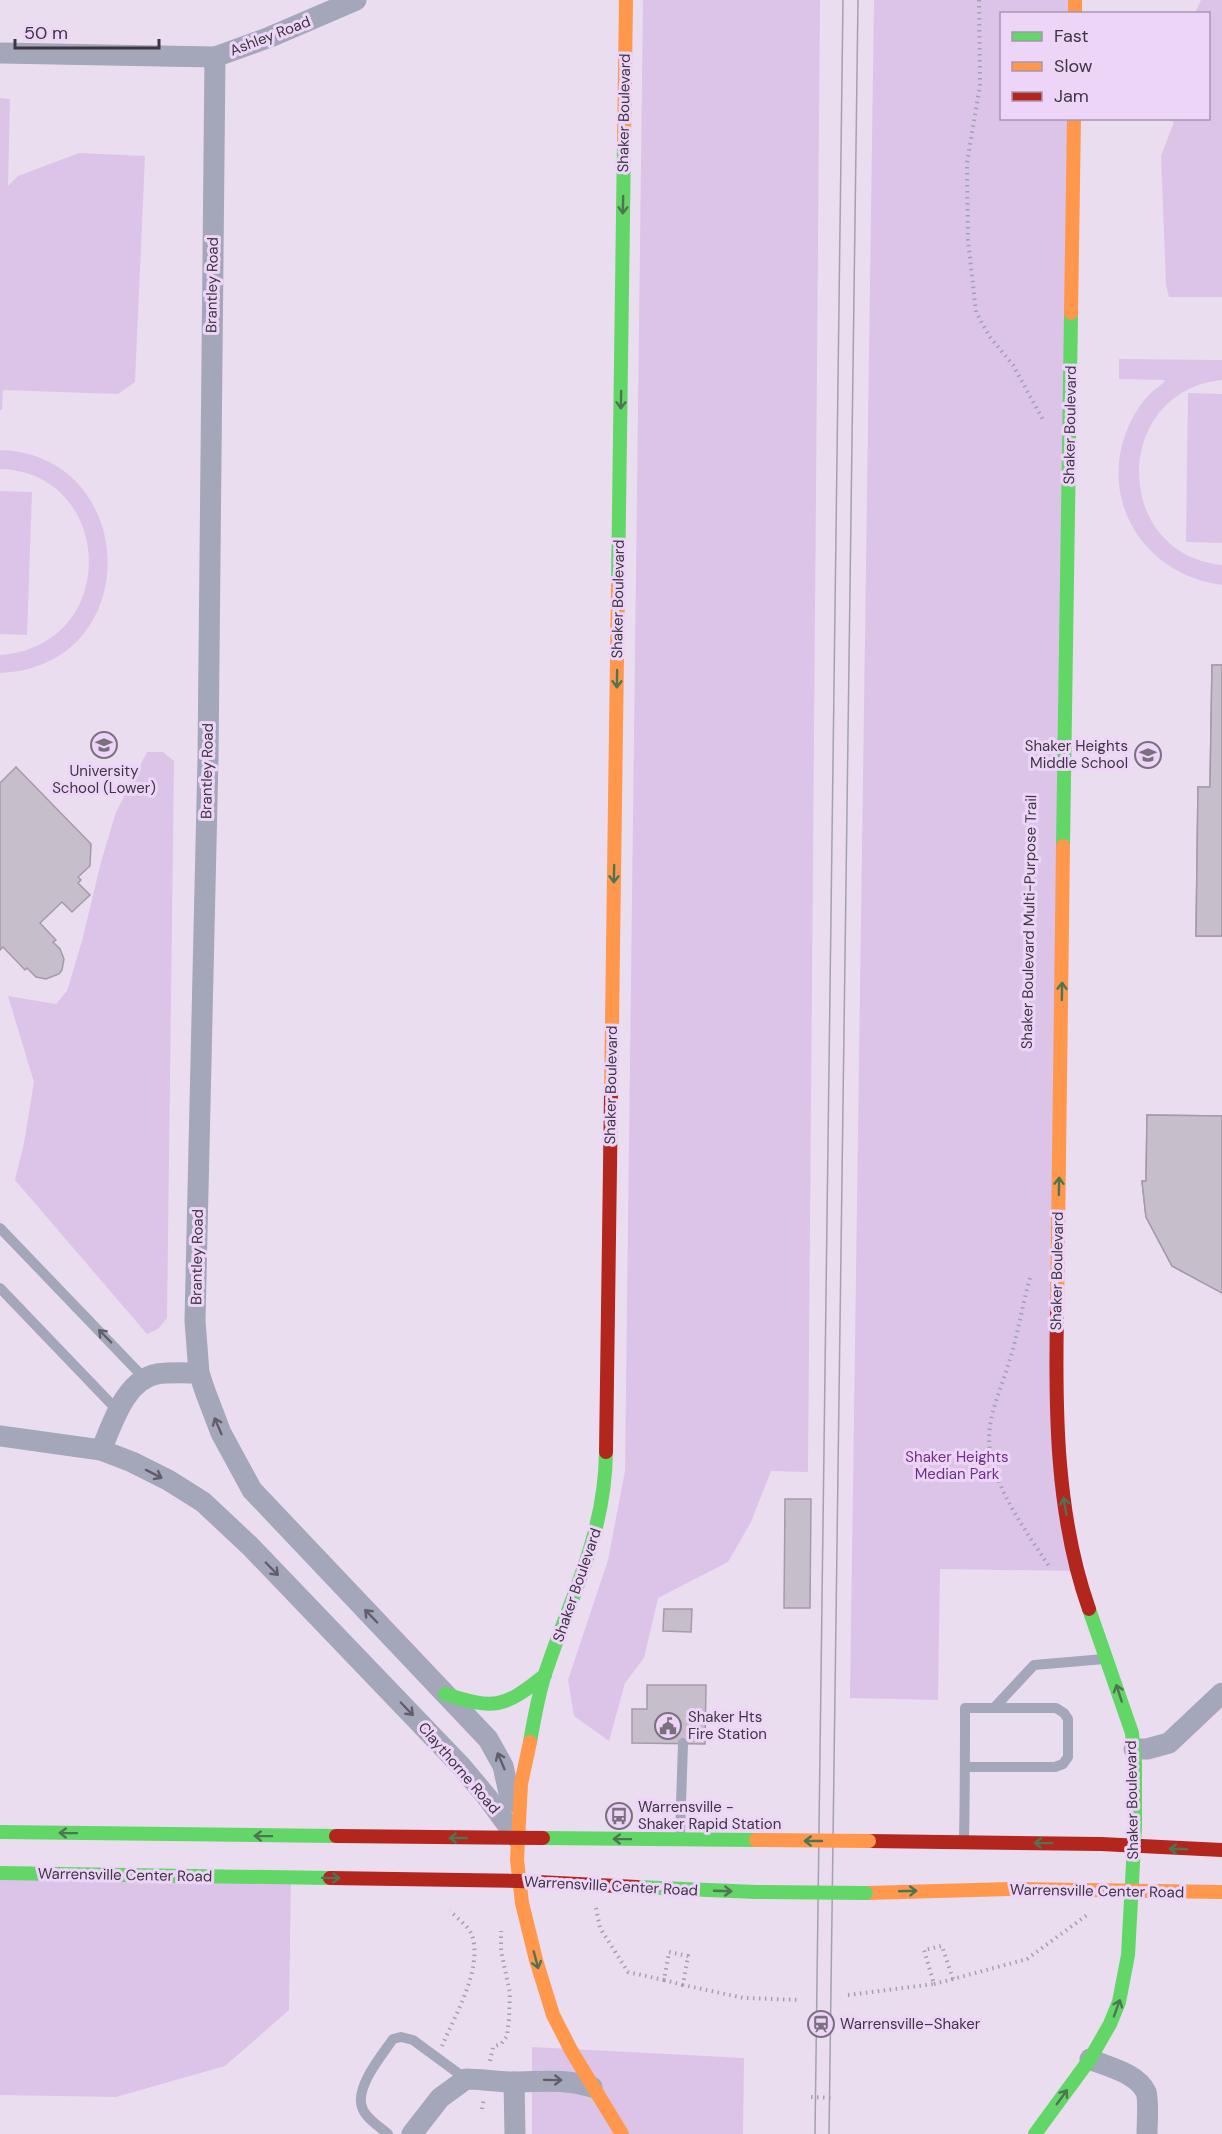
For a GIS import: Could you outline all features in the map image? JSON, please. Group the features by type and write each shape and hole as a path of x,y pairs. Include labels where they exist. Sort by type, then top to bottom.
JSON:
{"main road":[{"name":"Shaker Boulevard","path":"621,2134 592,2087 553,2015 536,1960 518,1881 517,1838 521,1784 544,1675 584,1572 597,1530 606,1463 626,0"},
{"name":"Shaker Boulevard","path":"1035,2134 1090,2059 1110,2024 1122,1991 1128,1955 1134,1847 1134,1749 1126,1713 1082,1587 1066,1517 1060,1479 1056,1387 1074,120"},
{"path":"445,1694 476,1704 500,1704 518,1697 544,1675"},
{"path":"0,1832 1101,1844 1222,1850"},
{"name":"Warrensville Center Road","path":"0,1873 518,1881 756,1892 866,1893 1010,1889 1222,1892"}],"street":[{"name":"Ashley Road","path":"0,53 215,57 270,37 356,0"},
{"name":"Brantley Road","path":"215,57 208,758 195,1321 199,1373 221,1433 243,1476"},
{"path":"101,1449 118,1411 130,1392 145,1378 165,1373 199,1373"},
{"name":"Claythorne Road","path":"0,1436 101,1449 132,1462 203,1502 231,1527 461,1766 517,1838"},
{"name":"Claythorne Road","path":"243,1476 264,1504 489,1739 508,1781 517,1838"},
{"path":"1134,1749 1147,1749 1169,1743 1222,1694"},
{"path":"1090,2059 1121,2071 1140,2084 1146,2093 1147,2134"},
{"path":"412,2134 440,2098 466,2079 514,2082 569,2081 592,2087"},
{"path":"514,2082 515,2134"}],"lane":[{"path":"0,1228 145,1378"},
{"path":"0,1287 118,1411"},
{"path":"994,1708 1034,1665 1107,1659"},
{"path":"964,1842 965,1708 1056,1708 1065,1713 1068,1719 1068,1757 1063,1764 1055,1767 965,1767"},
{"path":"680,1840 683,1743"},
{"path":"388,2134 373,2122 362,2108 361,2094 370,2073 393,2039 401,2037 413,2040 466,2079"}],"path":[{"path":"979,0 981,86 967,163 968,240 976,312 990,337 1013,365 1024,383 1043,419 1045,430"},
{"path":"1031,1272 1010,1360 991,1418 988,1436 997,1476 1018,1518 1055,1575"},
{"path":"596,1905 600,1928 628,1972 744,1998 800,2000"},
{"path":"437,2058 470,1980 474,1964 472,1934 450,1911"},
{"path":"848,1995 934,1984 1027,1959 1089,1914"},
{"path":"493,2047 501,2044 507,2036 510,1993 501,1951 501,1923"},
{"path":"934,1984 924,1950 942,1946 952,1979"},
{"path":"664,1980 669,1952 688,1956 683,1985"},
{"path":"811,2097 833,2098"}],"green space":[{"path":"643,0 820,0 808,1472 771,1471 751,1522 728,1562 658,1598 644,1658 625,1683 609,1741 574,1716 568,1680 608,1560 625,1471"},
{"name":"Shaker Heights Median Park","path":"874,0 1075,0 1075,12 1000,12 1000,120 1074,120 1056,1358 1078,1571 940,1569 938,1700 850,1698"},
{"path":"1201,0 1222,0 1222,297 1169,297 1166,285 1161,156 1174,122 1169,120 1210,120 1210,12 1195,12"},
{"path":"0,98 10,99 8,186 18,176 79,153 145,156 135,382 118,394 3,390 2,410 0,410"},
{"path":"1119,359 1222,360 1222,380 1186,391 1160,412 1144,440 1139,472 1144,505 1160,533 1186,554 1222,565 1222,585 1195,578 1171,567 1151,551 1135,531 1124,508 1119,484 1120,457 1127,430 1141,405 1165,380 1119,379"},
{"path":"1188,393 1222,394 1222,543 1186,542"},
{"path":"0,450 46,460 80,486 100,521 108,561 102,601 82,636 48,662 0,673 0,655 40,645 68,623 84,593 89,560 83,527 66,498 38,477 0,469"},
{"path":"0,491 32,492 27,635 0,634"},
{"path":"147,752 163,752 174,761 167,1318 158,1329 147,1334 15,1180 34,1082 8,996 56,1004 67,991 116,812"},
{"path":"0,1873 291,1877 289,2010 225,2066 116,2097 0,2095"},
{"path":"532,2047 744,2058 743,2134 532,2134"}],"building":[{"path":"1212,665 1222,665 1222,936 1196,936 1198,787 1210,787"},
{"path":"1212,665 1222,665 1222,936 1196,936 1198,787 1210,787"},
{"path":"16,767 91,844 90,866 78,877 81,880 78,883 90,895 72,912 62,902 40,923 56,940 53,942 60,949 64,959 59,974 46,979 36,977 27,968 25,970 3,947 0,950 0,783"},
{"path":"1147,1115 1222,1116 1222,1293 1172,1266 1146,1217 1142,1181 1146,1181"},
{"path":"1147,1115 1222,1116 1222,1293 1172,1266 1146,1217 1142,1181 1146,1181"},
{"path":"785,1499 811,1499 810,1608 784,1608"},
{"path":"664,1609 692,1609 691,1632 663,1631"},
{"name":"Shaker Hts Fire Station","path":"647,1685 706,1685 705,1744 632,1743 632,1709 647,1709"}],"tram line":[{"path":"815,2134 843,0"},
{"path":"829,2134 858,0"}],"traffic: fast":[{"path":"618,584 624,142"},
{"path":"1063,846 1071,313"},
{"path":"530,1742 545,1674 593,1539 600,1511 606,1452"},
{"path":"1035,2134 1090,2059 1110,2024 1119,2002 1128,1955 1135,1827 1135,1764 1132,1733 1089,1609"},
{"path":"445,1694 476,1702 498,1703 509,1700 545,1675"},
{"path":"0,1832 336,1836"},
{"path":"543,1838 756,1840"},
{"path":"0,1873 330,1878"},
{"path":"637,1887 756,1892"},
{"path":"756,1892 866,1893"}],"traffic: slow":[{"path":"624,142 626,0"},
{"path":"1075,0 1075,12"},
{"path":"1071,313 1074,120"},
{"path":"611,1095 618,584"},
{"path":"1057,1313 1063,846"},
{"path":"530,1742 521,1784 517,1860 522,1903 553,2015 572,2052 622,2134"},
{"path":"756,1840 869,1841"},
{"path":"866,1893 1010,1889 1222,1892"}],"traffic: jam":[{"path":"606,1452 611,1095"},
{"path":"1057,1313 1060,1463 1070,1537 1089,1609"},
{"path":"336,1836 543,1838"},
{"path":"869,1841 1101,1844 1222,1850"},
{"path":"330,1878 518,1881 637,1887"}],"place":[{"name":"University School (Lower)","path":"104,745"},
{"name":"Shaker Heights Middle School","path":"1148,755"},
{"name":"Shaker Hts Fire Station","path":"668,1726"},
{"name":"Warrensville - Shaker Rapid Station","path":"619,1816"},
{"name":"Warrensville–Shaker","path":"821,2024"}]}
